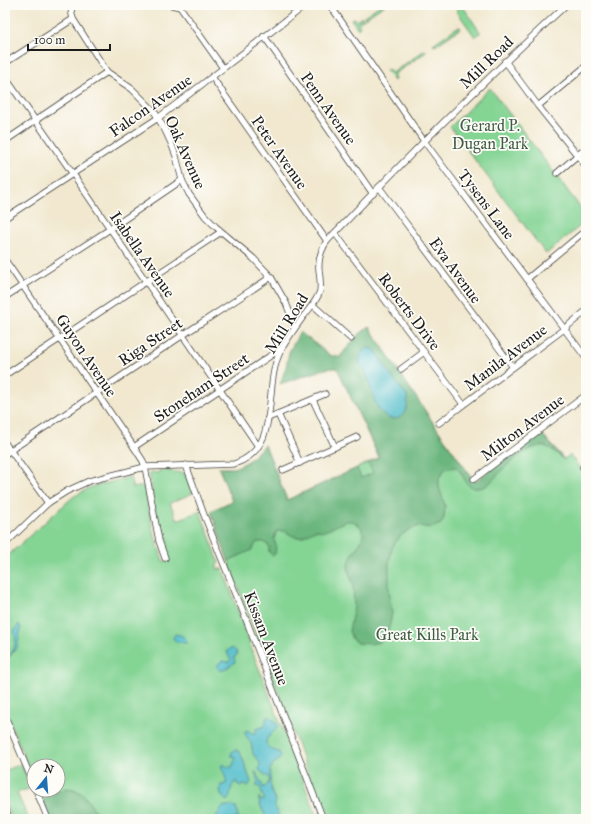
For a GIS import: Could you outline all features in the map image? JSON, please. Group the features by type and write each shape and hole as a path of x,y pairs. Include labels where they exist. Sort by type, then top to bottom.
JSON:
{"street":[{"name":"Oak Avenue","path":"70,5 73,19 107,72 132,89 154,111 171,143 182,180 205,216 221,232 253,258 270,277 286,304 294,329"},
{"path":"172,5 181,6 223,68"},
{"name":"Falcon Avenue","path":"5,218 158,118 306,5"},
{"name":"Tysens Lane","path":"330,5 424,141 586,358"},
{"name":"Mill Road","path":"5,544 48,503 67,491 89,481 145,467 234,464 252,455 264,436 268,418 274,367 282,348 318,296 321,284 319,262 323,247 334,233 424,141 505,61 566,5"},
{"path":"5,63 73,19"},
{"name":"Penn Avenue","path":"264,36 373,194"},
{"path":"505,61 538,106 586,166"},
{"path":"538,106 586,66"},
{"path":"5,141 107,72"},
{"name":"Isabella Avenue","path":"5,77 73,174 258,446"},
{"name":"Peter Avenue","path":"212,77 327,242"},
{"path":"557,173 586,148"},
{"path":"5,297 182,180"},
{"name":"Eva Avenue","path":"380,187 512,367"},
{"path":"527,279 586,230"},
{"path":"5,376 221,232"},
{"name":"Roberts Drive","path":"334,233 463,404"},
{"name":"Guyon Avenue","path":"5,260 143,461 159,541 165,558"},
{"name":"Riga Street","path":"5,454 270,277"},
{"path":"313,305 351,339"},
{"name":"Manila Avenue","path":"439,423 586,311"},
{"name":"Stoneham Street","path":"134,448 282,348"},
{"path":"401,369 424,352"},
{"path":"268,418 326,394"},
{"name":"Milton Avenue","path":"474,479 586,395"},
{"path":"313,400 335,447"},
{"path":"278,414 300,463"},
{"path":"283,470 357,437"},
{"path":"5,443 48,503"},
{"name":"Kissam Avenue","path":"186,465 204,515 323,819"},
{"path":"5,716 26,766"},
{"path":"39,798 48,819"},
{"path":"5,810 9,819"}],"green space":[{"path":"380,5 385,5 365,18 364,16"},
{"path":"462,5 480,32 475,37 456,10"},
{"path":"362,17 364,19 358,23 360,27 358,29 351,19 354,18 356,21"},
{"path":"459,26 461,28 435,46 433,44"},
{"path":"425,50 426,52 393,75 395,78 394,81 386,70 389,70 392,73"},
{"name":"Gerard P. Dugan Park","path":"490,88 586,215 586,221 546,254 450,127"},
{"name":"Great Kills Park","path":"369,327 440,433 475,482 537,435 543,435 564,459 570,455 584,473 586,471 586,819 325,819 233,574 211,511 232,501 219,468 235,468 247,462 265,445 287,500 379,458 335,363 357,336"},
{"path":"369,327 440,433 475,482 537,435 543,435 564,460 549,448 538,446 522,454 511,462 486,486 478,488 472,488 456,467 445,469 439,478 439,487 445,506 444,518 441,524 431,528 420,526 410,529 399,537 392,548 389,564 389,589 392,613 390,624 387,635 380,642 370,644 357,643 352,639 349,631 354,607 353,584 348,565 353,553 361,542 363,534 361,527 353,521 346,521 325,531 315,530 302,537 295,537 284,531 277,531 274,539 276,546 275,554 273,556 269,552 269,546 264,542 257,542 252,550 228,561 211,511 232,501 219,468 235,468 247,462 265,445 287,500 357,468 361,478 373,473 368,463 379,457 337,368 325,369 280,384 289,352 300,332 331,356 337,356 339,358 357,336"},
{"path":"159,470 165,470 182,472 187,476 193,493 170,503 177,520 200,511 219,562 217,569 223,569 256,661 318,819 57,819 45,807 41,798 66,798 66,758 26,758 26,761 5,711 5,558 73,497 89,488 130,477 133,488 144,486 153,530 163,561 169,561 158,525 149,474 151,472 159,473"},
{"path":"5,764 7,770 21,764 26,776 26,790 17,793 27,816 20,819 12,819 5,804"},
{"path":"66,788 74,789 83,794 101,819 50,819 43,800 47,798 66,798"}],"water":[{"path":"367,348 375,350 391,376 407,396 407,406 400,417 393,419 389,418 382,413 376,404 366,372 360,362 361,353"},
{"path":"19,624 21,628 17,648 9,657 15,644 14,631"},
{"path":"175,634 184,637 187,643 176,642 173,638"},
{"path":"233,648 237,655 234,657 235,662 224,670 219,670 217,667 219,663 222,661 229,662 231,659 227,651"},
{"path":"268,716 275,721 278,726 268,737 266,742 271,749 279,752 281,757 273,764 270,770 271,789 276,801 275,806 280,819 267,819 260,805 259,797 261,801 264,800 264,798 260,787 256,786 258,783 255,771 264,788 269,782 269,779 259,770 260,763 253,754 251,743 245,734 245,731 247,730 254,734 256,729 263,727 266,724 266,719"},
{"path":"235,750 239,751 241,754 251,782 248,786 243,785 240,787 237,784 237,781 234,783 227,801 223,798 220,792 221,785 226,784 221,766 223,764 228,767 232,767 236,757 231,756 231,753"},
{"path":"233,806 237,809 238,819 215,819 222,807"}]}
